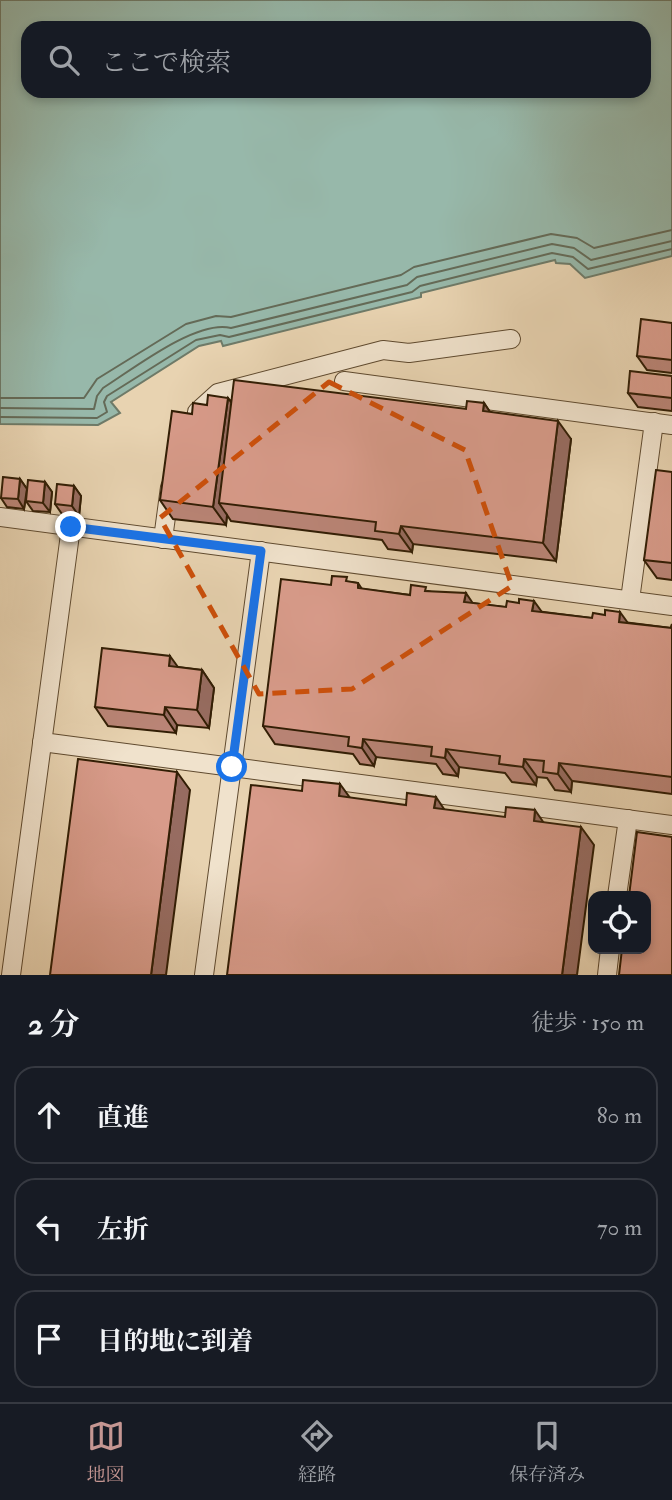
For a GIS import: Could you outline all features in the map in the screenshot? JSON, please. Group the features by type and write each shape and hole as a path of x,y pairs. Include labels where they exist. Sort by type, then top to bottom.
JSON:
{"lane":[{"path":"187,421 218,393 383,350 409,353 511,339"},
{"path":"344,381 672,425"},
{"path":"630,600 654,422"},
{"path":"163,539 172,471"},
{"path":"0,517 672,606"},
{"path":"11,975 71,527"},
{"path":"204,975 261,551"},
{"path":"42,742 672,825"},
{"path":"618,891 628,819"},
{"path":"607,975 609,954"}],"highlighted area":[{"path":"329,382 465,450 512,586 352,689 259,694 160,518"}],"water":[{"path":"0,0 672,0 672,256 585,278 570,264 556,263 555,260 421,293 421,297 223,346 221,341 199,346 111,402 120,413 98,425 0,424"}],"building":[{"path":"641,319 672,323 672,360 637,356"},
{"path":"630,371 672,376 672,398 628,393"},
{"path":"234,380 466,409 467,401 484,403 483,411 558,421 543,543 401,526 399,534 375,531 376,522 219,503"},
{"path":"208,395 228,398 213,507 160,500 172,411 192,414 193,403 207,405"},
{"path":"656,470 672,472 672,563 644,560"},
{"path":"3,477 20,479 18,499 1,498"},
{"path":"28,480 45,482 43,503 26,501"},
{"path":"57,484 74,486 72,506 55,504"},
{"path":"332,576 347,577 346,581 358,583 358,588 410,595 411,585 426,587 425,591 466,593 464,602 506,607 507,601 519,603 519,599 534,601 532,611 592,618 593,613 605,615 605,610 620,612 619,622 671,628 672,624 672,777 559,763 558,774 543,772 544,761 524,759 523,767 499,764 500,756 446,749 445,758 431,756 432,747 363,739 362,748 348,746 349,737 263,726 281,579 331,585"},
{"path":"102,648 170,656 169,666 202,670 197,710 165,707 164,715 95,707"},
{"path":"78,759 177,772 151,975 50,975"},
{"path":"303,780 340,784 339,796 406,805 407,793 436,797 434,808 505,817 506,807 535,810 534,821 581,827 562,975 227,975 251,785 302,791"},
{"path":"637,832 672,837 672,975 619,975 621,954 651,954 651,891 630,891"}],"route":[{"path":"71,527 261,551 232,767"}]}
